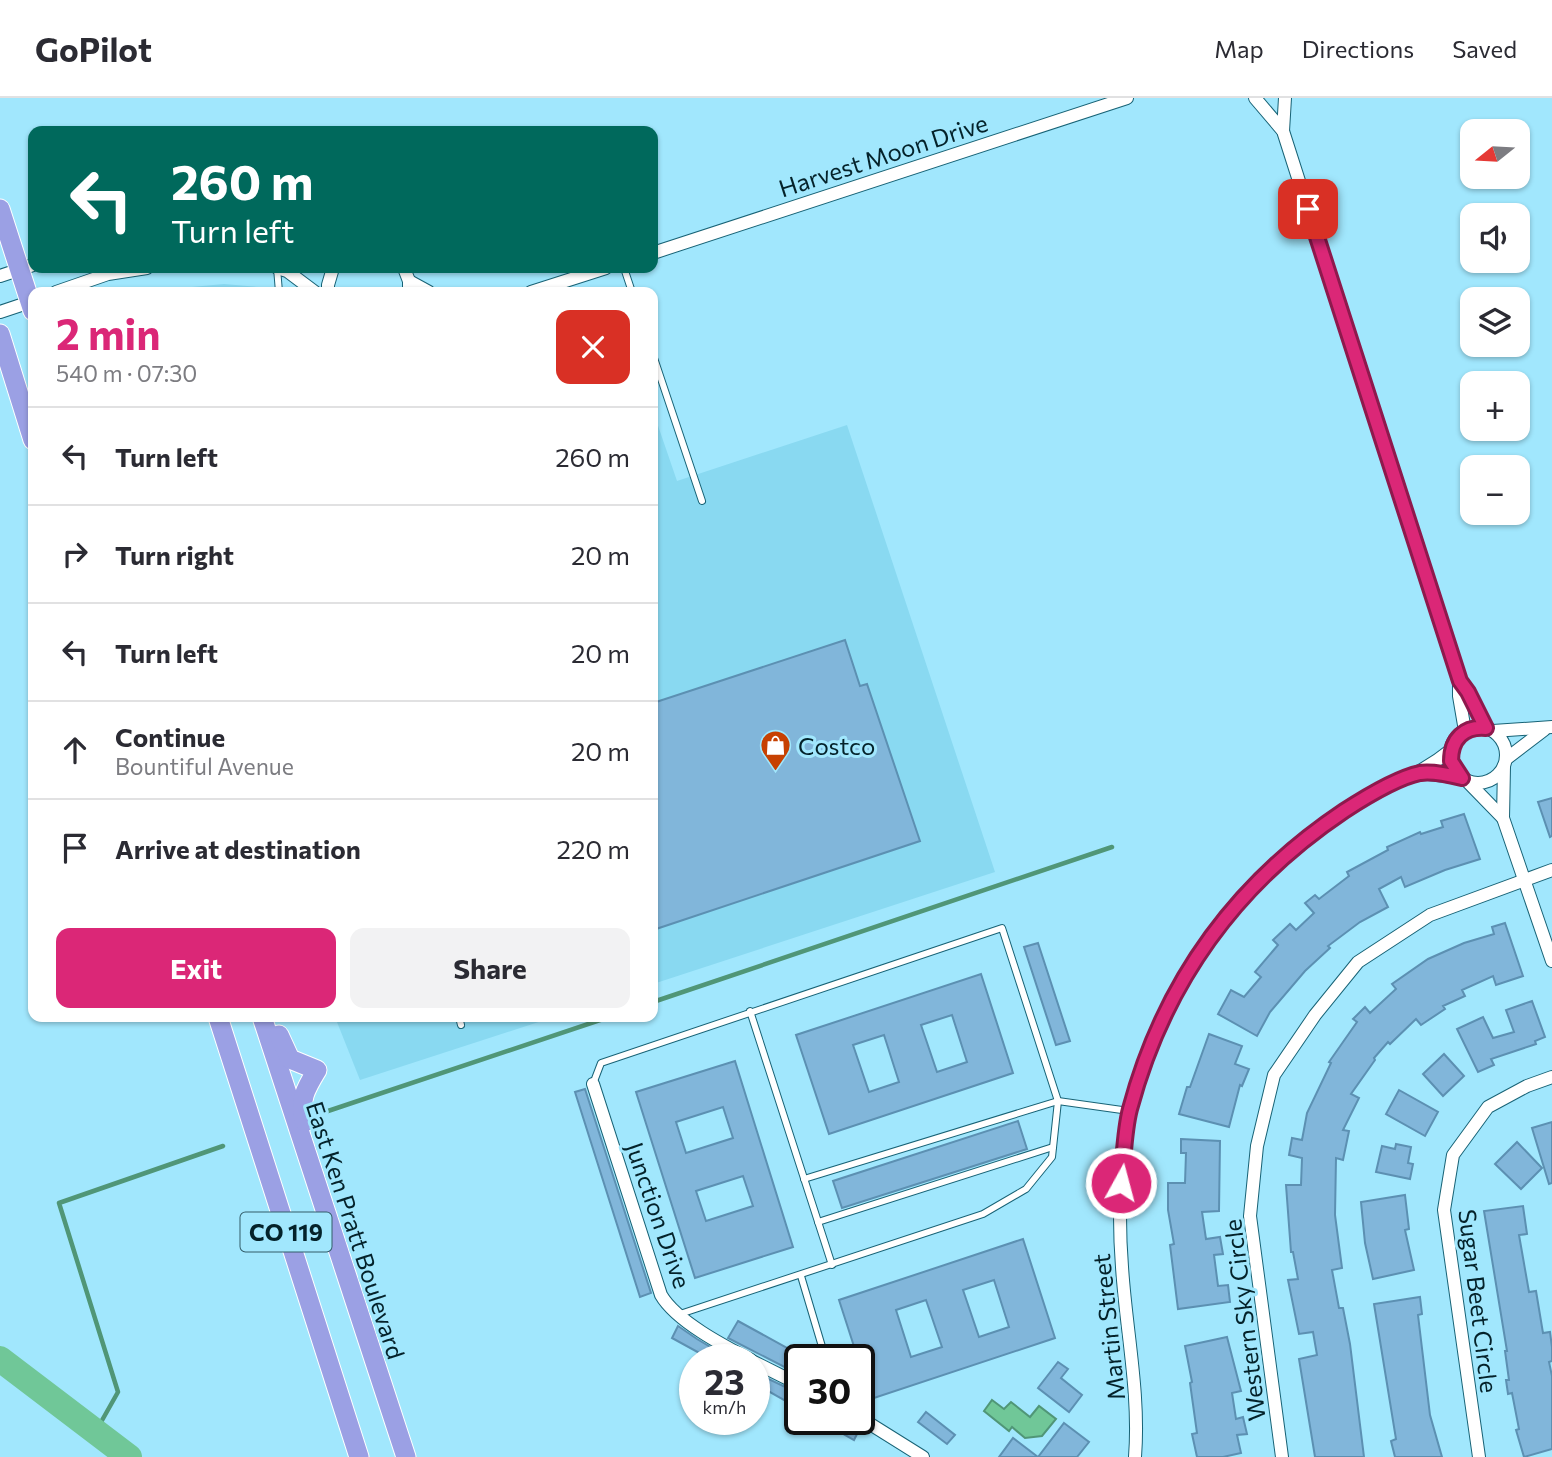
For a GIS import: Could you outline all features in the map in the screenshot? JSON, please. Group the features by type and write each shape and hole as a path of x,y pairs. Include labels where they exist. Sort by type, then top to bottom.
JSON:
{"highway":[{"path":"0,209 27,267 30,287"},
{"path":"0,334 28,424"},
{"name":"CO 119","path":"220,1022 357,1452"},
{"name":"East Ken Pratt Boulevard","path":"264,1022 404,1452"},
{"path":"275,1022 289,1059 317,1070 304,1091 303,1114 360,1294 356,1306"}],"street":[{"name":"Harvest Moon Drive","path":"658,251 1127,98"},
{"path":"1255,98 1283,131"},
{"path":"1285,98 1283,131 1460,681 1490,730 1502,740 1506,749 1503,818 1552,961"},
{"path":"0,276 27,267"},
{"path":"70,287 114,273"},
{"path":"289,273 308,287"},
{"path":"547,287 590,273"},
{"path":"0,312 28,306"},
{"path":"1460,681 1459,696 1465,731"},
{"path":"1503,818 1455,770 1451,750 1454,741 1465,731 1548,728"},
{"path":"1421,773 1477,783 1488,782 1498,776 1505,763 1548,728"},
{"name":"Martin Street","path":"1135,1457 1138,1419 1118,1207 1129,1111 1160,1021 1193,961 1227,914 1265,872 1309,835 1366,797 1421,773 1451,750"},
{"name":"Western Sky Circle","path":"1282,1457 1250,1216 1256,1146 1274,1075 1315,1015 1358,962 1430,915 1552,870"},
{"name":"Sugar Beet Circle","path":"1479,1457 1444,1210 1453,1155 1489,1107 1527,1086 1552,1077"},
{"name":"Junction Drive","path":"593,1084 661,1295 678,1315 725,1344"},
{"path":"875,1427 923,1457"}],"lane":[{"path":"658,370 702,501"},
{"path":"593,1084 601,1063 1002,928 1058,1101 1052,1157 1026,1189 983,1214 678,1315"},
{"path":"750,1011 832,1265"},
{"path":"804,1180 1058,1101 1129,1111"},
{"path":"818,1222 1053,1147"},
{"path":"801,1276 821,1344"}],"shaded area":[{"path":"224,284 258,287 192,287"},
{"path":"847,425 995,872 658,982 658,426 677,481"},
{"path":"337,1022 539,1022 360,1080"},
{"path":"992,1400 1004,1409 1011,1402 1030,1417 1039,1406 1056,1419 1042,1436 1025,1438 1012,1427 1009,1431 984,1411"}],"building":[{"name":"Costco","path":"845,640 860,686 867,684 920,841 658,928 658,701"},
{"path":"1552,798 1552,836 1550,837 1538,802"},
{"path":"1464,814 1480,859 1405,887 1401,877 1379,889 1388,907 1360,922 1328,946 1330,948 1305,971 1270,1012 1257,1036 1218,1014 1231,990 1244,997 1261,977 1255,972 1278,945 1273,940 1290,924 1296,930 1314,913 1305,903 1315,895 1319,899 1349,876 1347,872 1388,850 1387,847 1420,832 1421,834 1443,827 1441,821"},
{"path":"1505,923 1523,976 1496,985 1493,976 1462,990 1465,996 1443,1006 1445,1009 1421,1025 1416,1019 1390,1044 1388,1042 1374,1058 1351,1094 1359,1098 1343,1130 1349,1131 1343,1160 1336,1158 1335,1215 1342,1268 1332,1270 1339,1308 1343,1308 1350,1344 1364,1457 1315,1457 1299,1359 1317,1355 1313,1332 1299,1334 1288,1280 1298,1279 1291,1252 1286,1185 1301,1185 1302,1158 1289,1155 1292,1138 1302,1140 1307,1113 1331,1063 1329,1062 1357,1022 1353,1019 1365,1007 1370,1013 1396,989 1392,984 1428,959 1464,943 1494,934 1492,927"},
{"path":"1038,943 1070,1041 1056,1045 1024,947"},
{"path":"981,974 1013,1073 829,1134 796,1035","holes":["952,1015 967,1062 937,1072 921,1025","884,1035 899,1082 869,1092 853,1045"]},
{"path":"1532,1001 1545,1037 1535,1041 1536,1044 1491,1059 1494,1065 1478,1072 1457,1029 1483,1017 1493,1038 1514,1032 1506,1010"},
{"path":"1209,1034 1242,1046 1235,1064 1249,1069 1242,1086 1240,1085 1229,1127 1179,1114"},
{"path":"1444,1054 1464,1076 1443,1096 1423,1074"},
{"path":"735,1061 793,1247 695,1278 636,1092","holes":["723,1107 733,1138 686,1153 676,1122","743,1176 753,1206 706,1221 696,1191"]},
{"path":"585,1089 651,1293 640,1297 575,1092"},
{"path":"1399,1090 1438,1112 1425,1136 1386,1114"},
{"path":"1018,1121 1027,1149 842,1208 833,1181"},
{"path":"1552,1122 1552,1183 1549,1184 1532,1128"},
{"path":"1181,1139 1220,1141 1219,1211 1202,1212 1206,1239 1220,1237 1223,1254 1214,1255 1218,1286 1228,1285 1230,1302 1178,1309 1170,1245 1174,1244 1168,1210 1168,1183 1185,1183 1186,1153 1181,1153"},
{"path":"1517,1142 1542,1168 1521,1189 1495,1164"},
{"path":"1396,1144 1411,1147 1408,1163 1413,1164 1410,1179 1376,1172 1382,1146 1395,1149"},
{"path":"1405,1195 1409,1229 1405,1230 1414,1270 1373,1279 1365,1243 1361,1202"},
{"path":"1523,1206 1527,1234 1519,1235 1529,1292 1536,1291 1543,1333 1550,1332 1552,1347 1552,1361 1549,1362 1552,1376 1552,1449 1524,1457 1516,1430 1519,1429 1512,1393 1508,1394 1507,1351 1484,1211"},
{"path":"1023,1239 1055,1338 875,1398 875,1344 853,1344 839,1300","holes":["994,1280 1009,1327 979,1337 963,1290","926,1300 942,1347 911,1357 896,1310"]},
{"path":"1420,1297 1422,1314 1418,1315 1430,1415 1442,1457 1395,1457 1391,1441 1396,1439 1374,1304"},
{"path":"738,1321 784,1346 784,1367 770,1360 770,1344 740,1344 728,1338"},
{"path":"678,1326 705,1344 683,1344 672,1338"},
{"path":"1227,1337 1241,1391 1232,1393 1236,1419 1243,1417 1247,1434 1237,1435 1241,1453 1223,1457 1197,1457 1192,1434 1197,1433 1192,1382 1185,1346"},
{"path":"1058,1362 1068,1369 1061,1378 1082,1395 1069,1412 1038,1388"},
{"path":"770,1380 784,1386 784,1400 770,1392"},
{"path":"926,1412 955,1435 947,1444 918,1422"},
{"path":"1064,1423 1089,1442 1077,1457 1038,1457"},
{"path":"1013,1438 1038,1457 999,1457"}],"waterway":[{"path":"658,1000 1112,847"},
{"path":"328,1111 594,1022"},
{"path":"96,1431 118,1392 59,1203 223,1146"},
{"path":"0,1359 129,1457"}],"place":[{"name":"Costco","path":"775,772"}],"route":[{"path":"1121,1183 1129,1111 1160,1021 1193,961 1227,914 1265,872 1309,835 1366,797 1421,773 1462,778 1451,761 1454,741 1468,729 1486,728 1460,681 1308,209"}]}
